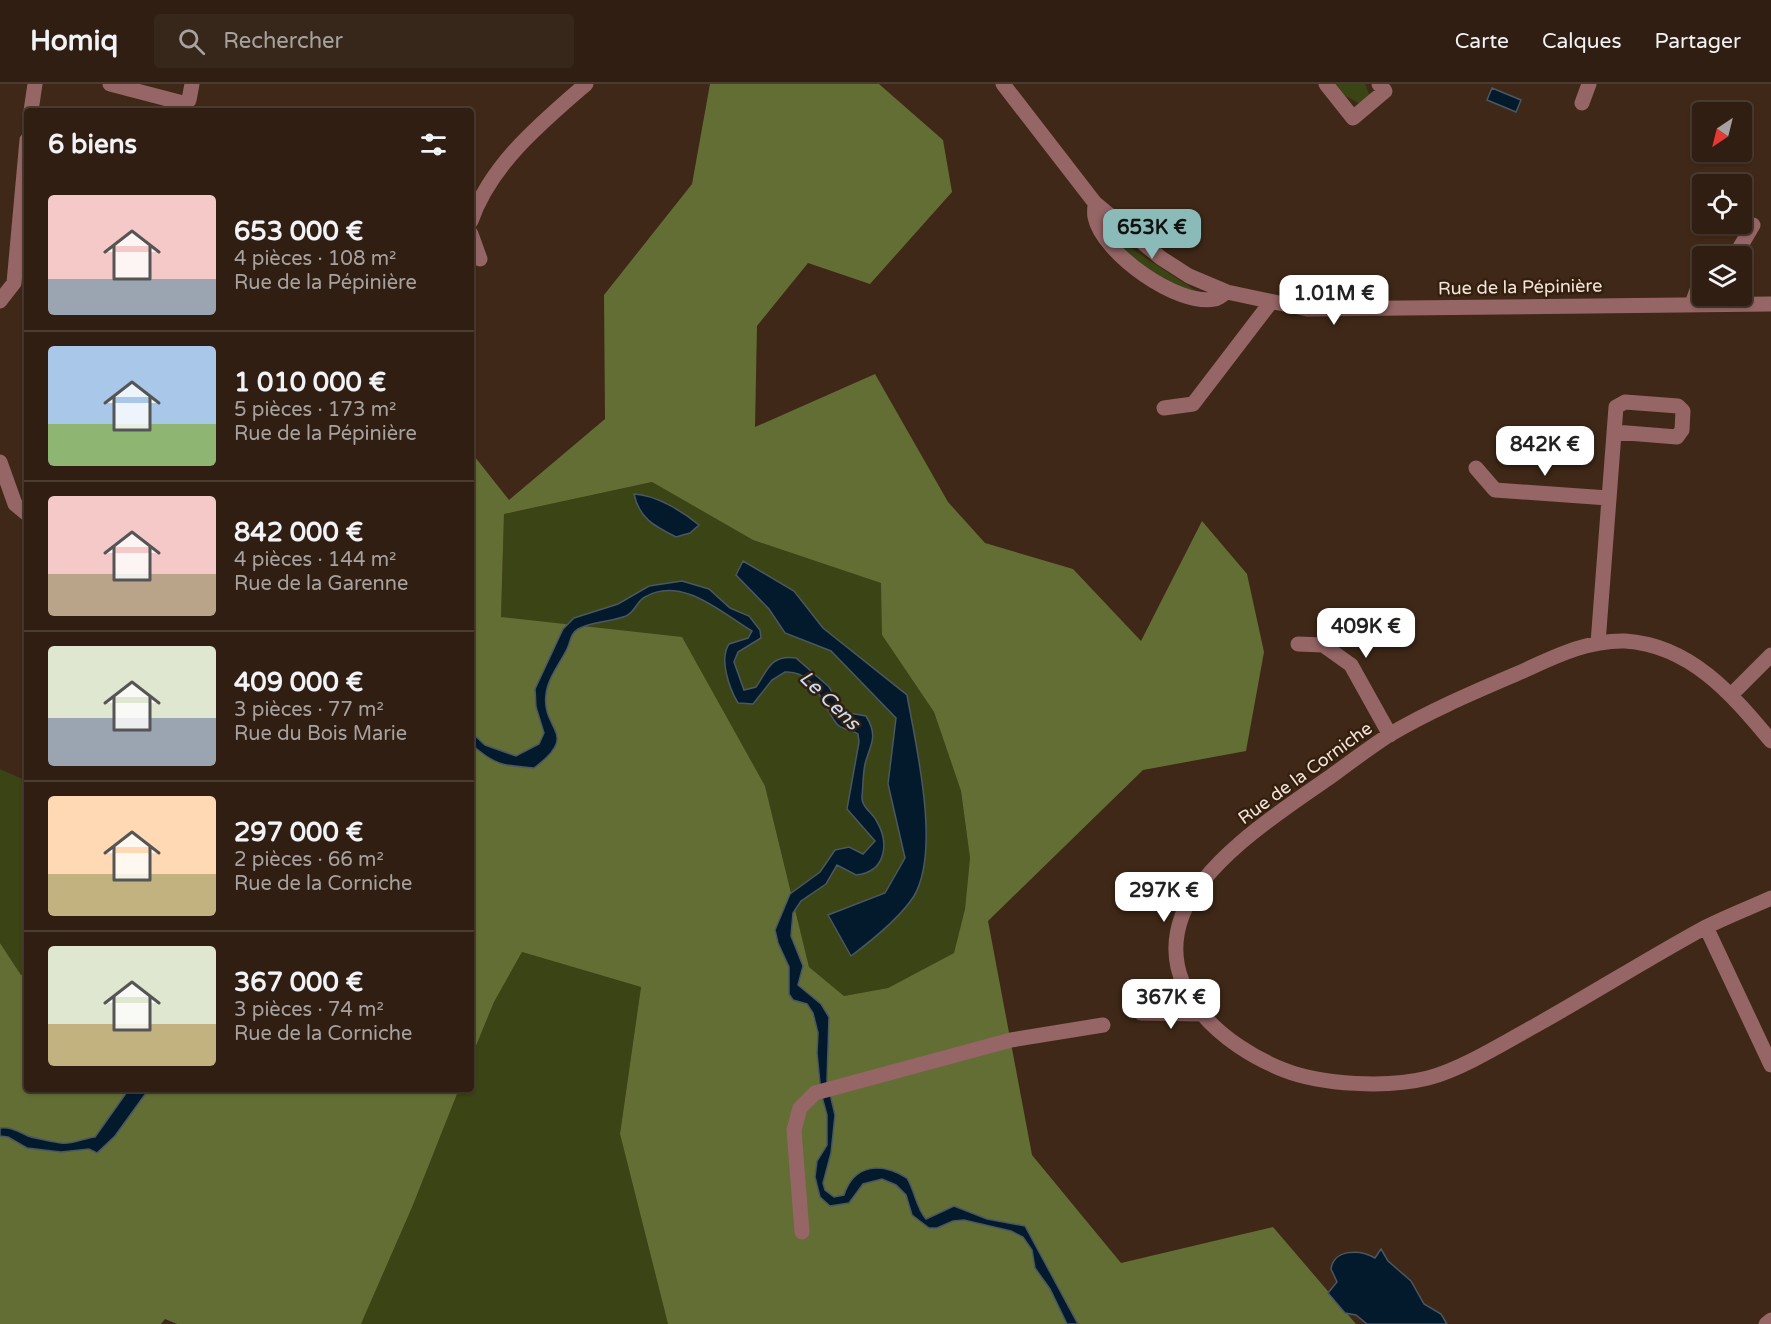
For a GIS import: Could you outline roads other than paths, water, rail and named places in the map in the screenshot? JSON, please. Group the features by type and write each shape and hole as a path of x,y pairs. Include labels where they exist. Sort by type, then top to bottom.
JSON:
{"street":[{"path":"31,108 35,84"},
{"path":"116,85 183,103 189,100 192,84"},
{"path":"474,213 480,197 530,134 586,84"},
{"name":"Rue de la Pépinière","path":"1003,84 1095,203 1161,258 1189,276 1227,291 1271,303 1307,309 1380,310 1692,304"},
{"path":"1326,84 1353,118 1385,91 1379,84"},
{"path":"1582,103 1589,84"},
{"path":"0,301 14,283 24,173"},
{"name":"Rue de la Pépinière","path":"1095,203 1095,219 1113,248 1131,266 1164,289 1193,298 1215,299 1227,291"},
{"path":"1741,246 1753,225"},
{"path":"474,242 480,259"},
{"path":"1164,408 1193,404 1271,303"},
{"name":"Rue de la Pépinière","path":"1752,304 1771,304"},
{"path":"1598,642 1615,432"},
{"path":"0,462 15,504 24,512"},
{"path":"1476,468 1495,490 1608,498"},
{"name":"Rue de la Corniche","path":"1771,741 1732,694 1698,665 1656,646 1625,641 1598,642 1573,649 1465,696 1390,735 1267,821 1203,881 1181,919 1178,943 1179,973 1188,995 1211,1025 1243,1049 1285,1070 1334,1082 1384,1082 1429,1078 1489,1052 1706,927 1771,898"},
{"path":"1298,644 1323,645 1351,665 1390,735"},
{"path":"1732,694 1771,655"},
{"path":"1706,927 1771,1065"},
{"path":"1142,1013 1201,1014"},
{"path":"802,1232 794,1130 800,1108 815,1093 1011,1040 1103,1025"},
{"path":"1766,1324 1771,1320"}],"water":[{"path":"1492,88 1521,100 1516,112 1487,100"},
{"path":"634,494 651,497 668,505 699,525 690,533 676,537 661,529 644,515"},
{"path":"743,561 794,591 823,628 907,695 924,797 926,852 922,876 914,896 901,913 851,956 828,915 885,893 905,858 888,784 896,718 831,651 785,633 769,609 736,575"},
{"name":"Le Cens","path":"682,581 709,589 730,608 749,616 760,630 761,638 738,652 734,662 744,690 756,687 775,661 787,657 796,658 829,687 844,712 866,716 870,723 873,735 864,768 862,800 880,829 884,847 882,855 874,868 866,873 856,875 837,865 826,884 801,901 793,913 791,936 803,966 798,985 821,1004 829,1017 827,1081 835,1115 831,1153 823,1183 825,1190 834,1197 844,1195 854,1177 861,1172 878,1168 907,1178 926,1219 954,1206 987,1219 1025,1226 1078,1324 1067,1324 1050,1289 1035,1268 1032,1250 1023,1237 1011,1231 964,1220 929,1228 912,1215 906,1195 896,1185 882,1179 863,1184 849,1203 830,1206 820,1197 815,1177 817,1161 827,1145 827,1115 821,1093 817,1053 818,1033 813,1013 807,1004 793,1000 789,994 789,967 775,930 790,894 820,872 835,850 849,847 863,854 875,841 847,809 859,742 858,734 837,724 811,683 796,673 785,672 772,680 753,704 738,703 726,674 726,650 729,644 748,638 752,631 702,599 673,591 659,591 642,599 626,616 590,624 573,633 546,694 546,706 556,732 555,747 534,768 500,763 474,746 474,735 485,745 516,756 539,744 544,733 536,707 535,689 563,629 574,618 618,604 649,586"},
{"path":"127,1092 147,1092 115,1136 97,1153 89,1149 61,1152 27,1148 8,1137 0,1136 0,1128 61,1143 95,1137"},
{"path":"1381,1249 1388,1261 1411,1281 1424,1304 1441,1314 1447,1324 1367,1324 1356,1315 1345,1313 1328,1293 1337,1282 1331,1269 1333,1262 1342,1254 1355,1252 1375,1258"}]}
